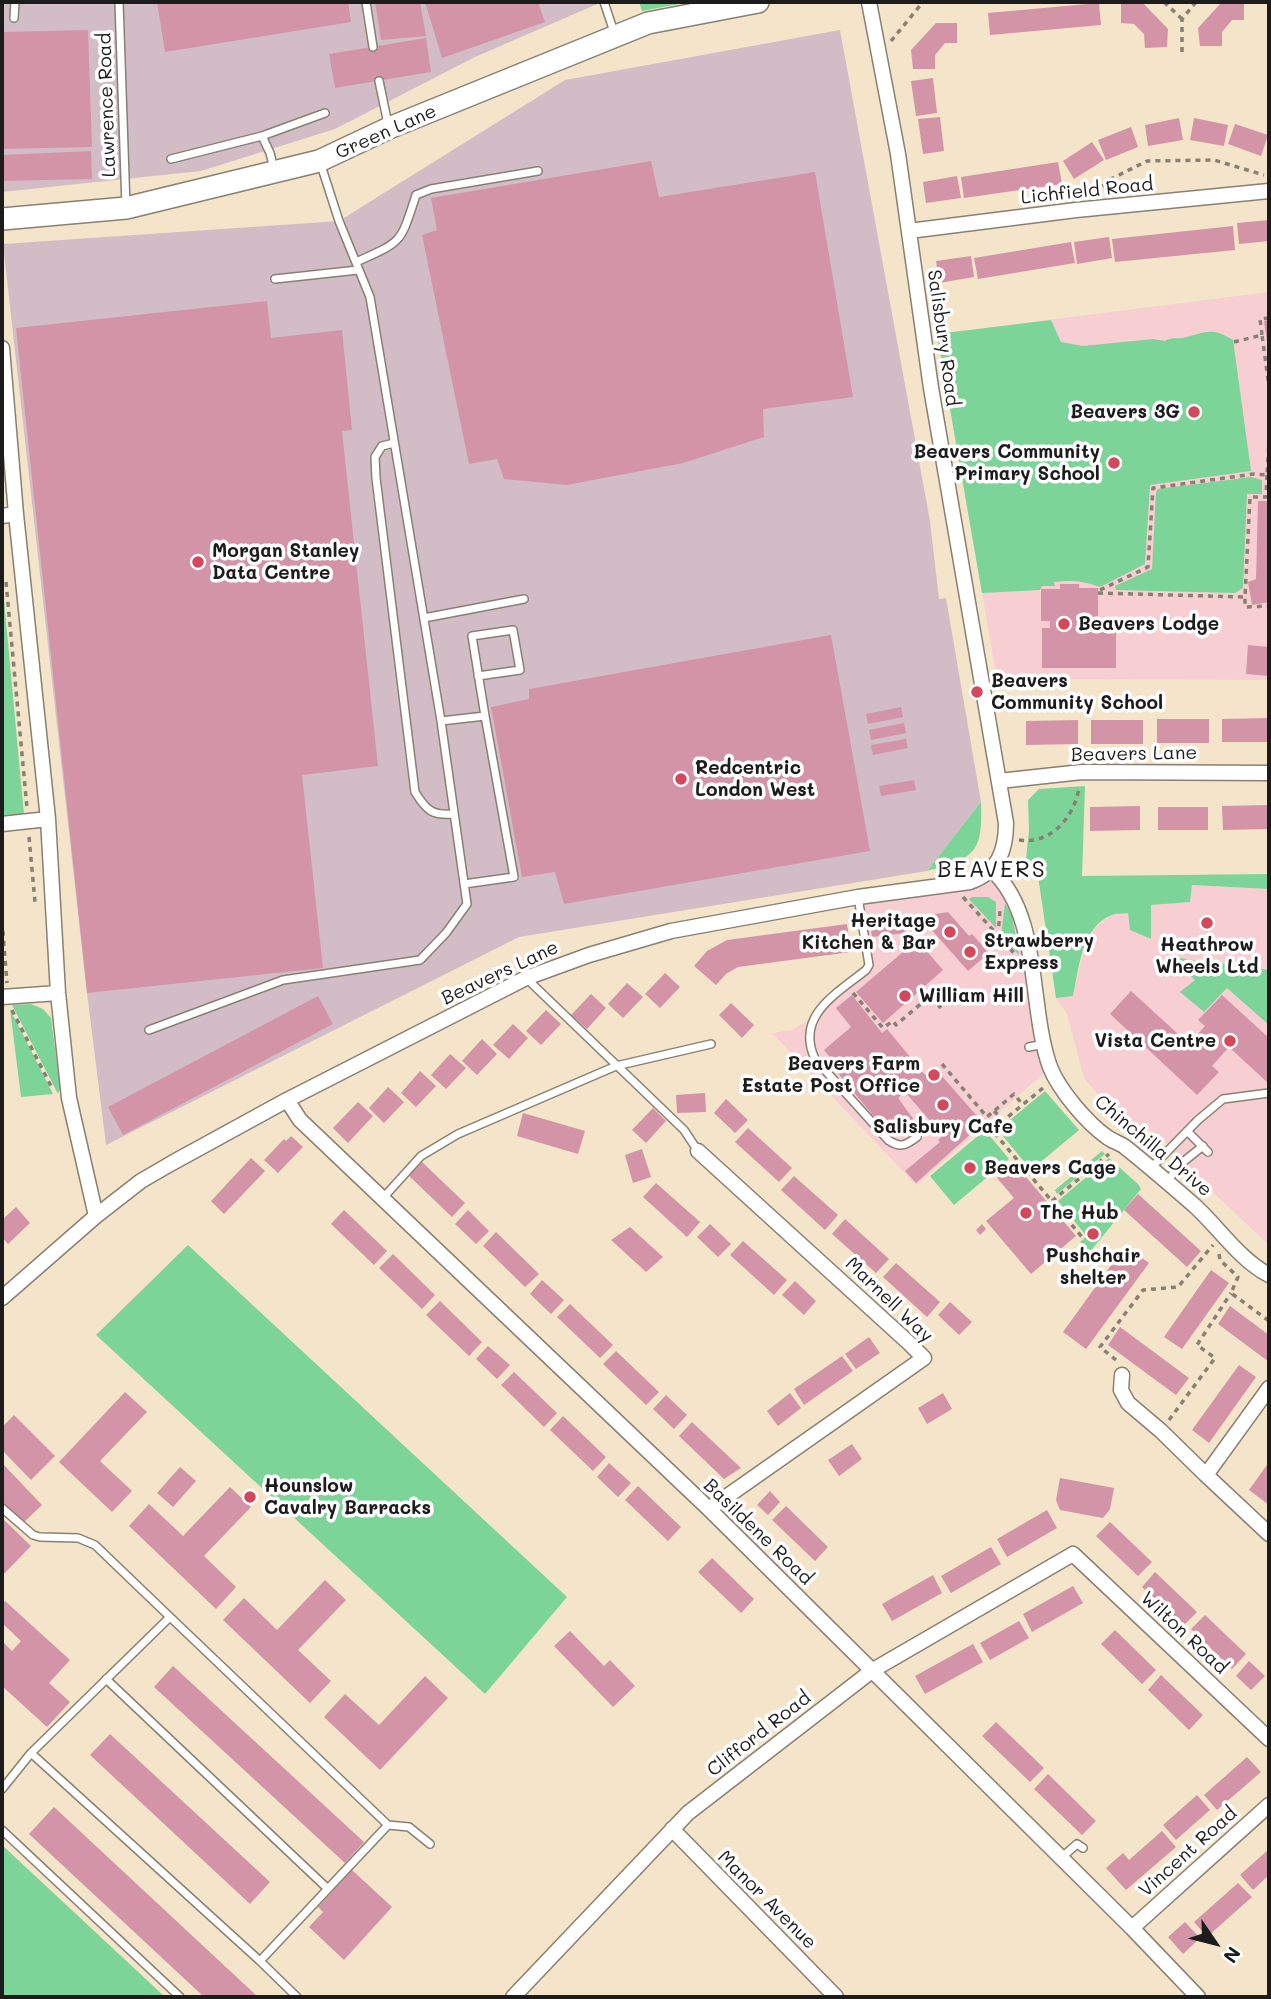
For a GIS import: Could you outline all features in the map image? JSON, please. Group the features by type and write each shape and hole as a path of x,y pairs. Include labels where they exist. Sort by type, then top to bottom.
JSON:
{"street":[{"name":"Green Lane","path":"2,219 125,208 320,161 389,128 648,23 758,2"},
{"name":"Salisbury Road","path":"869,2 898,154 930,388 999,781"},
{"name":"Lichfield Road","path":"909,231 1076,210 1269,191"},
{"path":"2,348 9,515 48,819 58,993 69,1098 96,1216"},
{"name":"Beavers Lane","path":"999,781 1082,772 1269,773"},
{"path":"992,870 1005,847 1006,838 999,781"},
{"path":"2,824 48,819"},
{"name":"Beavers Lane","path":"2,1298 96,1216 162,1169 287,1100 526,978 589,955 671,932 858,897 952,885 981,878 992,870"},
{"name":"Chinchilla Drive","path":"992,870 1008,887 1020,909 1045,1044 1056,1077 1073,1104 1107,1138 1121,1144 1167,1181 1249,1260 1269,1275"},
{"path":"5,997 58,993"},
{"name":"Basildene Road","path":"287,1100 300,1120 709,1509 1132,1928 1198,1997"},
{"name":"Marnell Way","path":"698,1151 923,1358 709,1509"},
{"path":"1122,1375 1123,1397 1269,1534"},
{"path":"1206,1475 1269,1388"},
{"name":"Clifford Road","path":"513,1997 688,1813 873,1670 1073,1554"},
{"name":"Wilton Road","path":"1073,1554 1269,1739"},
{"name":"Vincent Road","path":"1132,1928 1269,1805"},
{"name":"Manor Avenue","path":"672,1829 836,1997"}],"lane":[{"path":"15,2 15,18"},
{"name":"Lawrence Road","path":"119,2 125,208"},
{"path":"366,2 373,47"},
{"path":"604,2 616,36"},
{"path":"379,81 389,128"},
{"path":"171,159 262,136 325,113"},
{"path":"262,136 275,173"},
{"path":"149,1030 283,980 421,960 446,933 467,904 441,721 370,297 339,221 320,161"},
{"path":"275,279 357,266 394,245 404,233 416,195 431,189 538,171"},
{"path":"394,443 382,446 375,457 376,478 415,792 425,808 442,815 454,814"},
{"path":"424,618 524,599"},
{"path":"464,884 514,877 478,676 472,636 513,631 520,670 478,676"},
{"path":"441,721 485,716"},
{"path":"858,897 869,965 814,1017 808,1033 809,1046 815,1059 888,1140 897,1146 906,1145 917,1138"},
{"path":"526,978 684,1130 698,1151"},
{"path":"382,1199 430,1150 458,1134 616,1066 710,1044"},
{"path":"1029,1047 1045,1044"},
{"path":"1151,1168 1223,1099 1269,1093"},
{"path":"1167,1181 1183,1162 1205,1149 1187,1131"},
{"path":"2,1508 33,1535 79,1538 95,1545 388,1825 409,1827 430,1844"},
{"path":"2,1789 31,1753 170,1617"},
{"path":"106,1679 328,1889"},
{"path":"31,1753 297,1997"},
{"path":"260,1961 388,1825"},
{"path":"2,1830 180,1997"},
{"path":"1061,1858 1077,1844 1083,1848"}],"path":[{"path":"879,56 923,2"},
{"path":"1164,2 1182,19"},
{"path":"1182,52 1182,19 1196,2"},
{"path":"1076,210 1109,180 1147,161 1214,160 1269,177"},
{"path":"1269,318 1260,319 1269,387"},
{"path":"1234,342 1262,335"},
{"path":"1269,442 1266,497 1250,497 1245,607 1269,606"},
{"path":"1245,597 1099,591 1148,567 1153,488 1254,474 1267,475"},
{"path":"5,582 36,904"},
{"path":"1006,838 1027,842 1050,836 1059,828 1077,799 1082,772"},
{"path":"952,885 1032,973"},
{"path":"2,921 8,985 18,984"},
{"path":"858,998 883,1028 893,1021 896,1025 930,996 941,1008"},
{"path":"5,997 57,1098 69,1098"},
{"path":"942,1064 987,1117 1014,1094 1023,1105"},
{"path":"1056,1077 992,1130 1082,1237 1087,1233"},
{"path":"994,1111 1004,1121"},
{"path":"1052,1201 1121,1144"},
{"path":"1122,1375 1118,1362 1100,1347 1143,1290 1178,1287 1214,1244 1218,1247 1220,1261 1238,1277 1231,1293 1197,1345 1216,1357 1161,1431"},
{"path":"1231,1293 1269,1321"}],"shaded area":[{"path":"2,2 602,2 475,57 335,129 201,171 2,192"},
{"path":"840,30 930,521 939,599 946,598 981,802 927,871 519,937 106,1145 3,244 339,221 565,80"},
{"name":"Beavers Community Primary School","path":"1269,292 1269,680 997,679 937,334"},
{"path":"987,874 1008,887 1051,1067 916,1185 772,1033 792,1030 814,1017 869,965 858,897"},
{"path":"1192,885 1269,889 1269,1245 1189,1170 1160,1136 1110,1109 1084,1078 1067,1014 1056,998 1073,996 1086,940 1097,926 1112,915 1129,913 1151,938 1151,904 1190,902"}],"green space":[{"path":"639,2 689,2 642,11"},
{"path":"1051,320 1061,342 1083,346 1153,339 1165,341 1208,332 1219,333 1233,340 1251,471 1150,485 1145,564 1100,587 1066,581 1054,582 1055,586 1042,586 1040,590 982,593 937,334"},
{"path":"1251,477 1262,480 1262,494 1247,494 1243,588 1235,593 1116,590 1115,586 1152,569 1158,489"},
{"path":"2,578 24,815 5,821 2,804"},
{"path":"1085,786 1082,876 1269,874 1269,889 1192,885 1190,902 1151,905 1151,939 1130,930 1128,913 1112,915 1094,929 1088,939 1073,996 1056,998 1038,876 1026,859 1028,800 1039,789"},
{"path":"981,802 980,832 973,851 956,862 927,871"},
{"path":"988,897 996,902 996,928 969,899"},
{"path":"1005,903 1012,916 1019,955 1001,936"},
{"path":"1179,958 1269,970 1269,1025 1227,988 1204,1012 1180,992 1195,980 1181,967"},
{"path":"31,1004 43,1009 51,1018 60,1088 58,1094 12,1005"},
{"path":"10,1009 53,1094 21,1097"},
{"path":"1045,1091 1079,1130 1031,1170 998,1130"},
{"name":"Beavers Cage","path":"985,1130 1009,1159 954,1205 930,1176"},
{"path":"1102,1151 1105,1154 1057,1194 1055,1190"},
{"path":"1109,1158 1141,1189 1089,1253 1080,1242 1087,1236 1093,1239 1098,1235 1091,1228 1084,1233 1058,1201"},
{"path":"188,1245 567,1597 485,1694 96,1335"},
{"path":"2,1845 165,1997 2,1997"}],"building":[{"path":"157,2 348,2 351,22 165,52"},
{"path":"375,2 420,2 426,36 381,40"},
{"path":"425,2 538,2 545,22 442,58"},
{"path":"1121,2 1142,2 1168,29 1167,47 1145,48 1144,34 1134,24 1121,23"},
{"path":"1222,2 1244,2 1244,20 1232,20 1222,32 1222,46 1200,46 1198,28"},
{"path":"1099,3 1101,25 990,35 988,13"},
{"path":"936,23 957,23 957,43 945,43 935,55 935,69 913,69 911,50"},
{"path":"88,30 92,147 2,149 2,32"},
{"path":"426,38 431,72 335,88 329,54"},
{"path":"933,78 937,113 916,116 911,81"},
{"path":"940,117 944,151 923,154 918,119"},
{"path":"1179,118 1183,140 1148,146 1145,125"},
{"path":"1194,118 1228,125 1224,146 1190,140"},
{"path":"1235,124 1268,135 1261,156 1228,144"},
{"path":"1131,127 1138,147 1106,160 1098,140"},
{"path":"1092,142 1104,160 1074,179 1063,161"},
{"path":"91,151 92,179 2,181 2,155"},
{"path":"651,161 659,197 815,172 853,397 763,409 764,437 683,463 567,485 504,479 497,459 469,464 422,235 437,230 431,198"},
{"path":"1058,162 1062,184 964,198 961,177"},
{"path":"957,176 961,198 926,203 923,182"},
{"path":"1269,220 1269,241 1239,244 1237,223"},
{"path":"1233,226 1235,250 1115,262 1112,239"},
{"path":"1109,237 1112,258 1077,264 1074,242"},
{"path":"1071,242 1075,263 978,279 974,258"},
{"path":"971,256 974,277 939,283 936,261"},
{"name":"Morgan Stanley Data Centre","path":"267,301 271,338 342,330 352,430 342,431 378,766 302,775 323,968 87,993 16,328"},
{"path":"1269,320 1269,349 1268,349 1264,321"},
{"path":"1258,501 1269,501 1269,602 1252,605 1248,582 1256,579"},
{"name":"Beavers Lodge","path":"1060,584 1098,588 1098,620 1078,620 1078,628 1116,628 1116,668 1042,668 1042,628 1050,628 1050,621 1041,621 1041,589 1060,589"},
{"name":"Redcentric London West","path":"831,635 870,851 564,904 555,872 522,877 491,707 529,699 529,689"},
{"path":"1248,645 1269,647 1269,676 1246,674"},
{"path":"901,707 903,717 868,724 866,714"},
{"path":"1269,718 1269,742 1222,742 1222,719"},
{"path":"1157,719 1209,719 1209,743 1157,743"},
{"path":"1078,720 1078,744 1026,745 1026,721"},
{"path":"1091,720 1143,720 1143,744 1091,744"},
{"path":"904,723 906,733 871,740 869,730"},
{"path":"906,739 908,748 873,755 871,745"},
{"path":"914,780 916,790 881,796 879,786"},
{"path":"1269,805 1269,829 1223,830 1222,806"},
{"path":"1140,806 1140,830 1090,831 1090,807"},
{"path":"1158,807 1208,807 1208,830 1158,830"},
{"path":"948,912 969,936 972,934 989,953 968,971 930,928 929,915"},
{"path":"903,918 905,933 872,937 870,922"},
{"path":"847,924 851,952 738,967 726,974 716,985 694,966 707,951 727,940"},
{"path":"917,940 943,970 883,1023 856,992"},
{"path":"665,973 680,987 660,1008 645,994"},
{"path":"627,983 643,997 623,1018 608,1004"},
{"path":"1131,991 1189,1044 1205,1026 1198,1020 1222,995 1269,1038 1269,1084 1229,1047 1212,1066 1219,1072 1197,1095 1110,1014"},
{"path":"591,994 606,1008 587,1029 571,1015"},
{"path":"852,995 882,1033 887,1029 925,1075 934,1067 983,1123 916,1183 905,1171 940,1142 938,1140 943,1136 905,1092 898,1098 914,1120 899,1133 881,1125 837,1072 840,1069 824,1050 851,1027 836,1008"},
{"path":"318,996 333,1024 123,1135 108,1107"},
{"path":"731,1003 754,1025 742,1038 719,1015"},
{"path":"546,1010 561,1024 541,1045 526,1031"},
{"path":"513,1024 528,1038 509,1059 493,1045"},
{"path":"482,1039 497,1054 477,1075 462,1061"},
{"path":"450,1054 466,1068 446,1089 431,1075"},
{"path":"420,1071 436,1086 416,1107 401,1093"},
{"path":"388,1087 404,1102 384,1123 369,1108"},
{"path":"705,1093 706,1112 677,1113 676,1095"},
{"path":"726,1099 748,1120 735,1133 714,1113"},
{"path":"358,1102 373,1116 348,1143 333,1128"},
{"path":"653,1108 666,1121 646,1143 632,1130"},
{"path":"523,1113 585,1131 578,1154 517,1136"},
{"path":"748,1128 792,1168 779,1182 735,1142"},
{"path":"291,1136 303,1147 278,1173 264,1160 284,1139 286,1141"},
{"path":"642,1149 651,1177 633,1183 625,1155"},
{"path":"251,1158 265,1171 224,1214 211,1201"},
{"path":"422,1162 465,1203 452,1217 409,1176"},
{"name":"The Hub","path":"1015,1164 1076,1236 1031,1274 986,1221 1014,1198 997,1178"},
{"path":"794,1176 838,1215 825,1230 781,1190"},
{"path":"656,1183 700,1222 687,1237 643,1197"},
{"path":"1138,1194 1201,1251 1187,1267 1124,1210"},
{"path":"16,1207 30,1223 8,1244 2,1237 2,1220"},
{"path":"344,1210 387,1251 374,1265 331,1224"},
{"path":"468,1210 489,1231 476,1244 455,1224"},
{"path":"845,1219 889,1259 876,1273 832,1234"},
{"path":"710,1224 731,1244 718,1257 697,1237"},
{"path":"982,1224 986,1229 980,1235 976,1230"},
{"path":"630,1227 663,1257 646,1272 611,1240"},
{"name":"Pushchair shelter","path":"1091,1227 1098,1235 1093,1240 1086,1232"},
{"path":"496,1232 539,1274 525,1287 483,1246"},
{"path":"743,1241 787,1280 774,1295 730,1255"},
{"path":"1125,1246 1149,1263 1086,1349 1063,1332"},
{"path":"393,1254 435,1295 422,1309 379,1268"},
{"path":"896,1263 940,1302 927,1317 883,1277"},
{"path":"1211,1270 1229,1283 1182,1349 1164,1337"},
{"path":"542,1280 564,1300 551,1314 530,1294"},
{"path":"795,1281 816,1301 804,1315 782,1295"},
{"path":"440,1301 482,1342 469,1356 426,1315"},
{"path":"950,1302 972,1322 959,1335 938,1315"},
{"path":"570,1304 613,1345 600,1358 557,1317"},
{"path":"1230,1306 1269,1335 1269,1362 1218,1324"},
{"path":"1120,1327 1189,1378 1176,1395 1108,1345"},
{"path":"869,1337 880,1353 856,1369 845,1354"},
{"path":"488,1346 510,1365 497,1379 476,1359"},
{"path":"616,1351 659,1392 646,1405 603,1364"},
{"path":"842,1356 853,1371 804,1405 794,1389"},
{"path":"1239,1365 1256,1377 1209,1443 1192,1430"},
{"path":"514,1372 557,1413 544,1427 501,1385"},
{"path":"125,1392 147,1412 100,1461 132,1491 112,1512 59,1462"},
{"path":"790,1393 801,1408 778,1426 767,1411"},
{"path":"943,1393 952,1409 927,1424 918,1408"},
{"path":"666,1395 687,1415 674,1429 653,1409"},
{"path":"14,1415 55,1456 31,1480 2,1450 2,1427"},
{"path":"563,1416 606,1457 593,1471 550,1430"},
{"path":"692,1422 741,1468 724,1479 679,1436"},
{"path":"852,1444 862,1459 839,1476 828,1460"},
{"path":"1269,1462 1269,1505 1249,1490"},
{"path":"2,1463 42,1505 22,1524 2,1502"},
{"path":"609,1463 631,1483 618,1497 597,1477"},
{"path":"180,1467 196,1481 173,1507 157,1493"},
{"path":"1060,1478 1114,1488 1110,1509 1103,1518 1060,1510 1056,1500"},
{"path":"638,1486 681,1527 668,1541 625,1500"},
{"path":"230,1487 251,1507 204,1556 236,1587 216,1609 129,1526 149,1504 183,1536"},
{"path":"770,1491 780,1502 768,1515 757,1505"},
{"path":"786,1506 828,1547 815,1561 772,1520"},
{"path":"1047,1510 1057,1528 1007,1557 997,1539"},
{"path":"2,1518 31,1546 2,1576"},
{"path":"1110,1522 1152,1562 1138,1576 1096,1536"},
{"path":"991,1547 1001,1564 951,1593 941,1576"},
{"path":"712,1558 754,1599 741,1613 698,1572"},
{"path":"1155,1572 1197,1612 1183,1626 1142,1587"},
{"path":"933,1575 942,1593 892,1621 882,1604"},
{"path":"325,1580 346,1600 298,1650 331,1681 310,1703 223,1620 244,1598 277,1630"},
{"path":"1073,1586 1083,1603 1032,1632 1023,1614"},
{"path":"5,1601 70,1660 49,1683 70,1702 47,1727 2,1686 2,1641 12,1651 21,1641 2,1623 2,1604"},
{"path":"1205,1615 1246,1654 1232,1669 1191,1629"},
{"path":"1019,1621 1029,1638 990,1660 980,1643"},
{"path":"1115,1630 1156,1670 1142,1684 1101,1644"},
{"path":"570,1631 604,1666 610,1660 635,1686 613,1707 554,1646"},
{"path":"973,1644 983,1662 925,1694 915,1676"},
{"path":"1249,1661 1265,1676 1251,1690 1236,1676"},
{"path":"173,1666 364,1842 345,1863 154,1687"},
{"path":"1161,1675 1203,1715 1189,1730 1148,1690"},
{"path":"425,1676 448,1698 380,1770 324,1717 345,1694 379,1725"},
{"path":"996,1722 1044,1768 1030,1782 982,1736"},
{"path":"110,1734 270,1882 250,1904 90,1755"},
{"path":"1247,1757 1261,1772 1217,1810 1204,1795"},
{"path":"1048,1774 1096,1821 1082,1835 1034,1789"},
{"path":"1197,1795 1210,1810 1176,1840 1163,1825"},
{"path":"54,1807 258,1997 204,1997 29,1834"},
{"path":"1162,1831 1176,1847 1126,1890 1106,1868 1123,1853 1129,1860"},
{"path":"1269,1849 1269,1875 1253,1890 1240,1875"},
{"path":"352,1870 392,1907 344,1960 309,1927 323,1912 318,1907"},
{"path":"1238,1883 1252,1897 1207,1937 1194,1922"},
{"path":"1185,1922 1200,1938 1183,1954 1168,1937"}],"place":[{"name":"Beavers 3G","path":"1194,412"},
{"name":"Beavers Community Primary School","path":"1114,463"},
{"name":"Morgan Stanley Data Centre","path":"198,562"},
{"name":"Beavers Lodge","path":"1064,624"},
{"name":"Beavers Community School","path":"977,692"},
{"name":"Redcentric London West","path":"681,779"},
{"name":"Heathrow Wheels Ltd","path":"1207,923"},
{"name":"Heritage Kitchen & Bar","path":"950,932"},
{"name":"Strawberry Express","path":"970,952"},
{"name":"William Hill","path":"905,996"},
{"name":"Vista Centre","path":"1230,1041"},
{"name":"Beavers Farm Estate Post Office","path":"934,1075"},
{"name":"Salisbury Cafe","path":"943,1105"},
{"name":"Beavers Cage","path":"970,1168"},
{"name":"The Hub","path":"1026,1213"},
{"name":"Pushchair shelter","path":"1093,1234"},
{"name":"Hounslow Cavalry Barracks","path":"250,1497"}],"district":[{"name":"BEAVERS","path":"992,870"}]}
